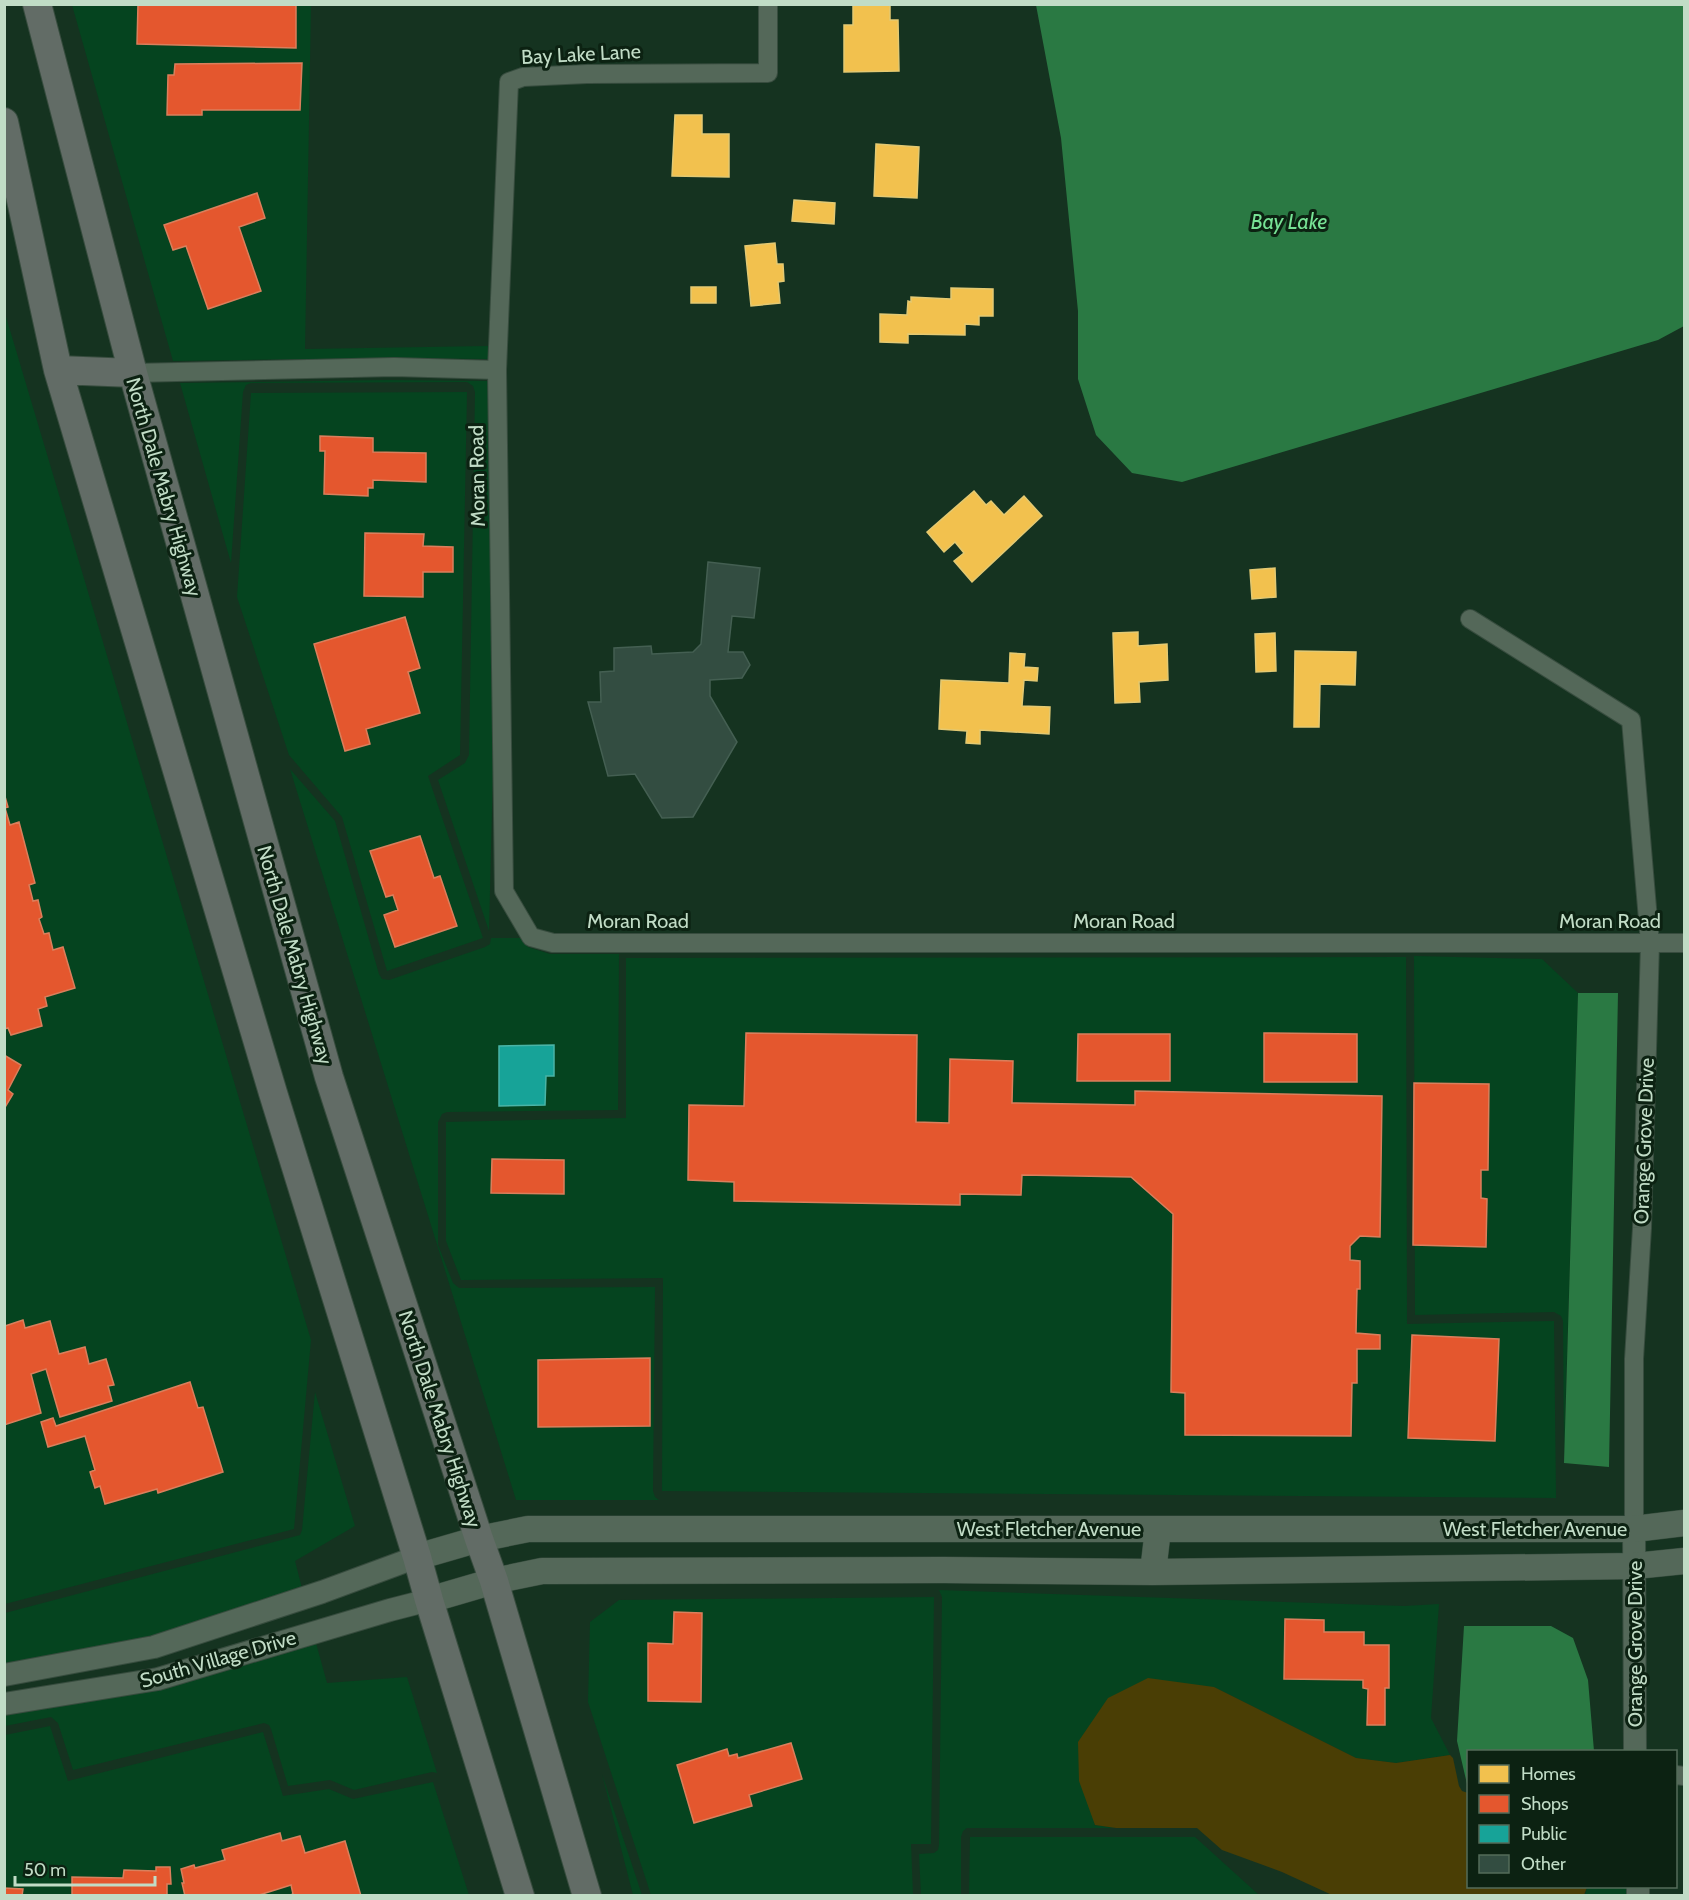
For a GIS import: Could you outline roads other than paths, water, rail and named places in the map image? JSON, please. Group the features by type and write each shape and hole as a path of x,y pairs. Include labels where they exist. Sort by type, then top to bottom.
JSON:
{"main road":[{"name":"North Dale Mabry Highway","path":"37,4 133,373 334,1094 494,1581 587,1896"},
{"path":"4,122 62,383 273,1094 520,1896"},
{"path":"62,383 133,373"},
{"name":"West Fletcher Avenue","path":"417,1557 479,1539 528,1529 1634,1529 1684,1523"},
{"path":"1153,1572 1158,1529"},
{"name":"West Fletcher Avenue","path":"429,1600 494,1581 542,1571 1153,1572 1635,1566 1684,1561"}],"street":[{"name":"Bay Lake Lane","path":"497,370 509,82 523,77 587,74 768,73 768,4"},
{"path":"133,373 394,368 497,370"},
{"name":"Moran Road","path":"497,370 504,891 531,937 553,943 1684,943"},
{"name":"Orange Grove Drive","path":"1470,619 1631,720 1650,943 1642,1228 1634,1359 1635,1750"},
{"name":"South Village Drive","path":"4,1675 154,1647 322,1592 417,1557"},
{"name":"South Village Drive","path":"4,1704 158,1679 429,1600"}],"water":[{"name":"Bay Lake","path":"1036,5 1684,5 1684,326 1658,340 1182,482 1132,473 1096,435 1078,379 1078,311 1061,138"},
{"path":"1578,993 1618,993 1609,1467 1564,1463"},
{"path":"1464,1626 1551,1626 1573,1638 1588,1680 1594,1750 1467,1750 1467,1784 1457,1741"}]}
